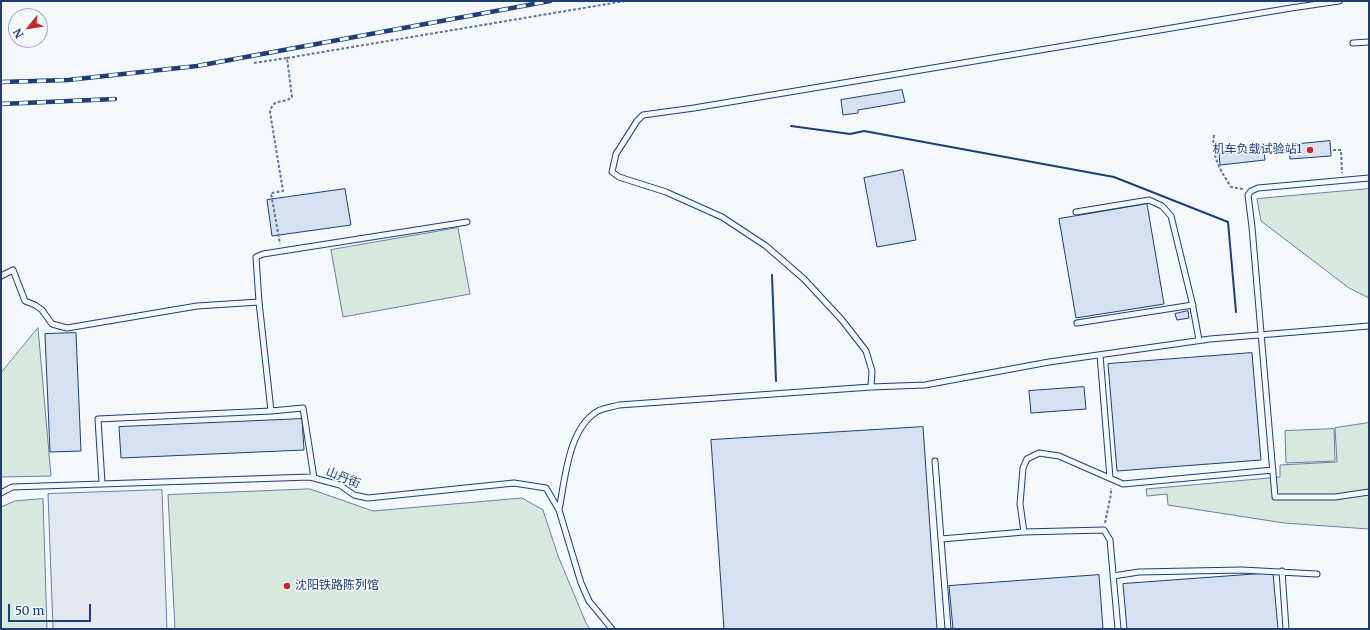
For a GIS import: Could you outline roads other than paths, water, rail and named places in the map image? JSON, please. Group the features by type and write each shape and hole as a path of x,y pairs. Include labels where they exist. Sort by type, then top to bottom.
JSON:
{"lane":[{"path":"871,387 872,370 866,351 842,320 804,279 766,246 722,217 666,192 619,177 612,172 616,154 637,121 643,115 694,108 1339,1"},
{"path":"1353,43 1369,42"},
{"path":"1369,178 1258,188 1248,195 1275,497 1335,497 1369,492"},
{"path":"1076,212 1149,200 1162,206 1171,216 1193,305 1199,340"},
{"path":"271,411 259,302 256,257 263,254 281,251 467,222"},
{"path":"1,276 13,270 25,301 42,310 52,324 67,328 197,306 259,302"},
{"path":"1077,323 1193,305"},
{"path":"559,510 571,450 585,422 598,411 619,405 871,387 925,385 1049,362 1199,340 1369,326"},
{"path":"1100,354 1110,478"},
{"path":"102,483 98,419 271,411 303,408 314,478"},
{"path":"1024,532 1020,504 1023,468 1027,459 1039,453 1059,456 1122,484 1273,470"},
{"path":"935,461 948,629"},
{"name":"山丹街","path":"1,493 12,487 310,477 340,485 354,495 368,498 514,483 546,488 559,510 581,583 589,601 612,629"},
{"path":"941,539 1024,532 1104,530 1110,540 1118,629"},
{"path":"1113,576 1139,572 1242,570 1317,574"},
{"path":"1282,571 1286,629"}],"railway":[{"path":"1,82 68,80 197,66 550,1"},
{"path":"1,104 115,99"}],"place":[{"name":"机车负载试验站1","path":"1310,150"},
{"name":"沈阳铁路陈列馆","path":"287,586"}]}
